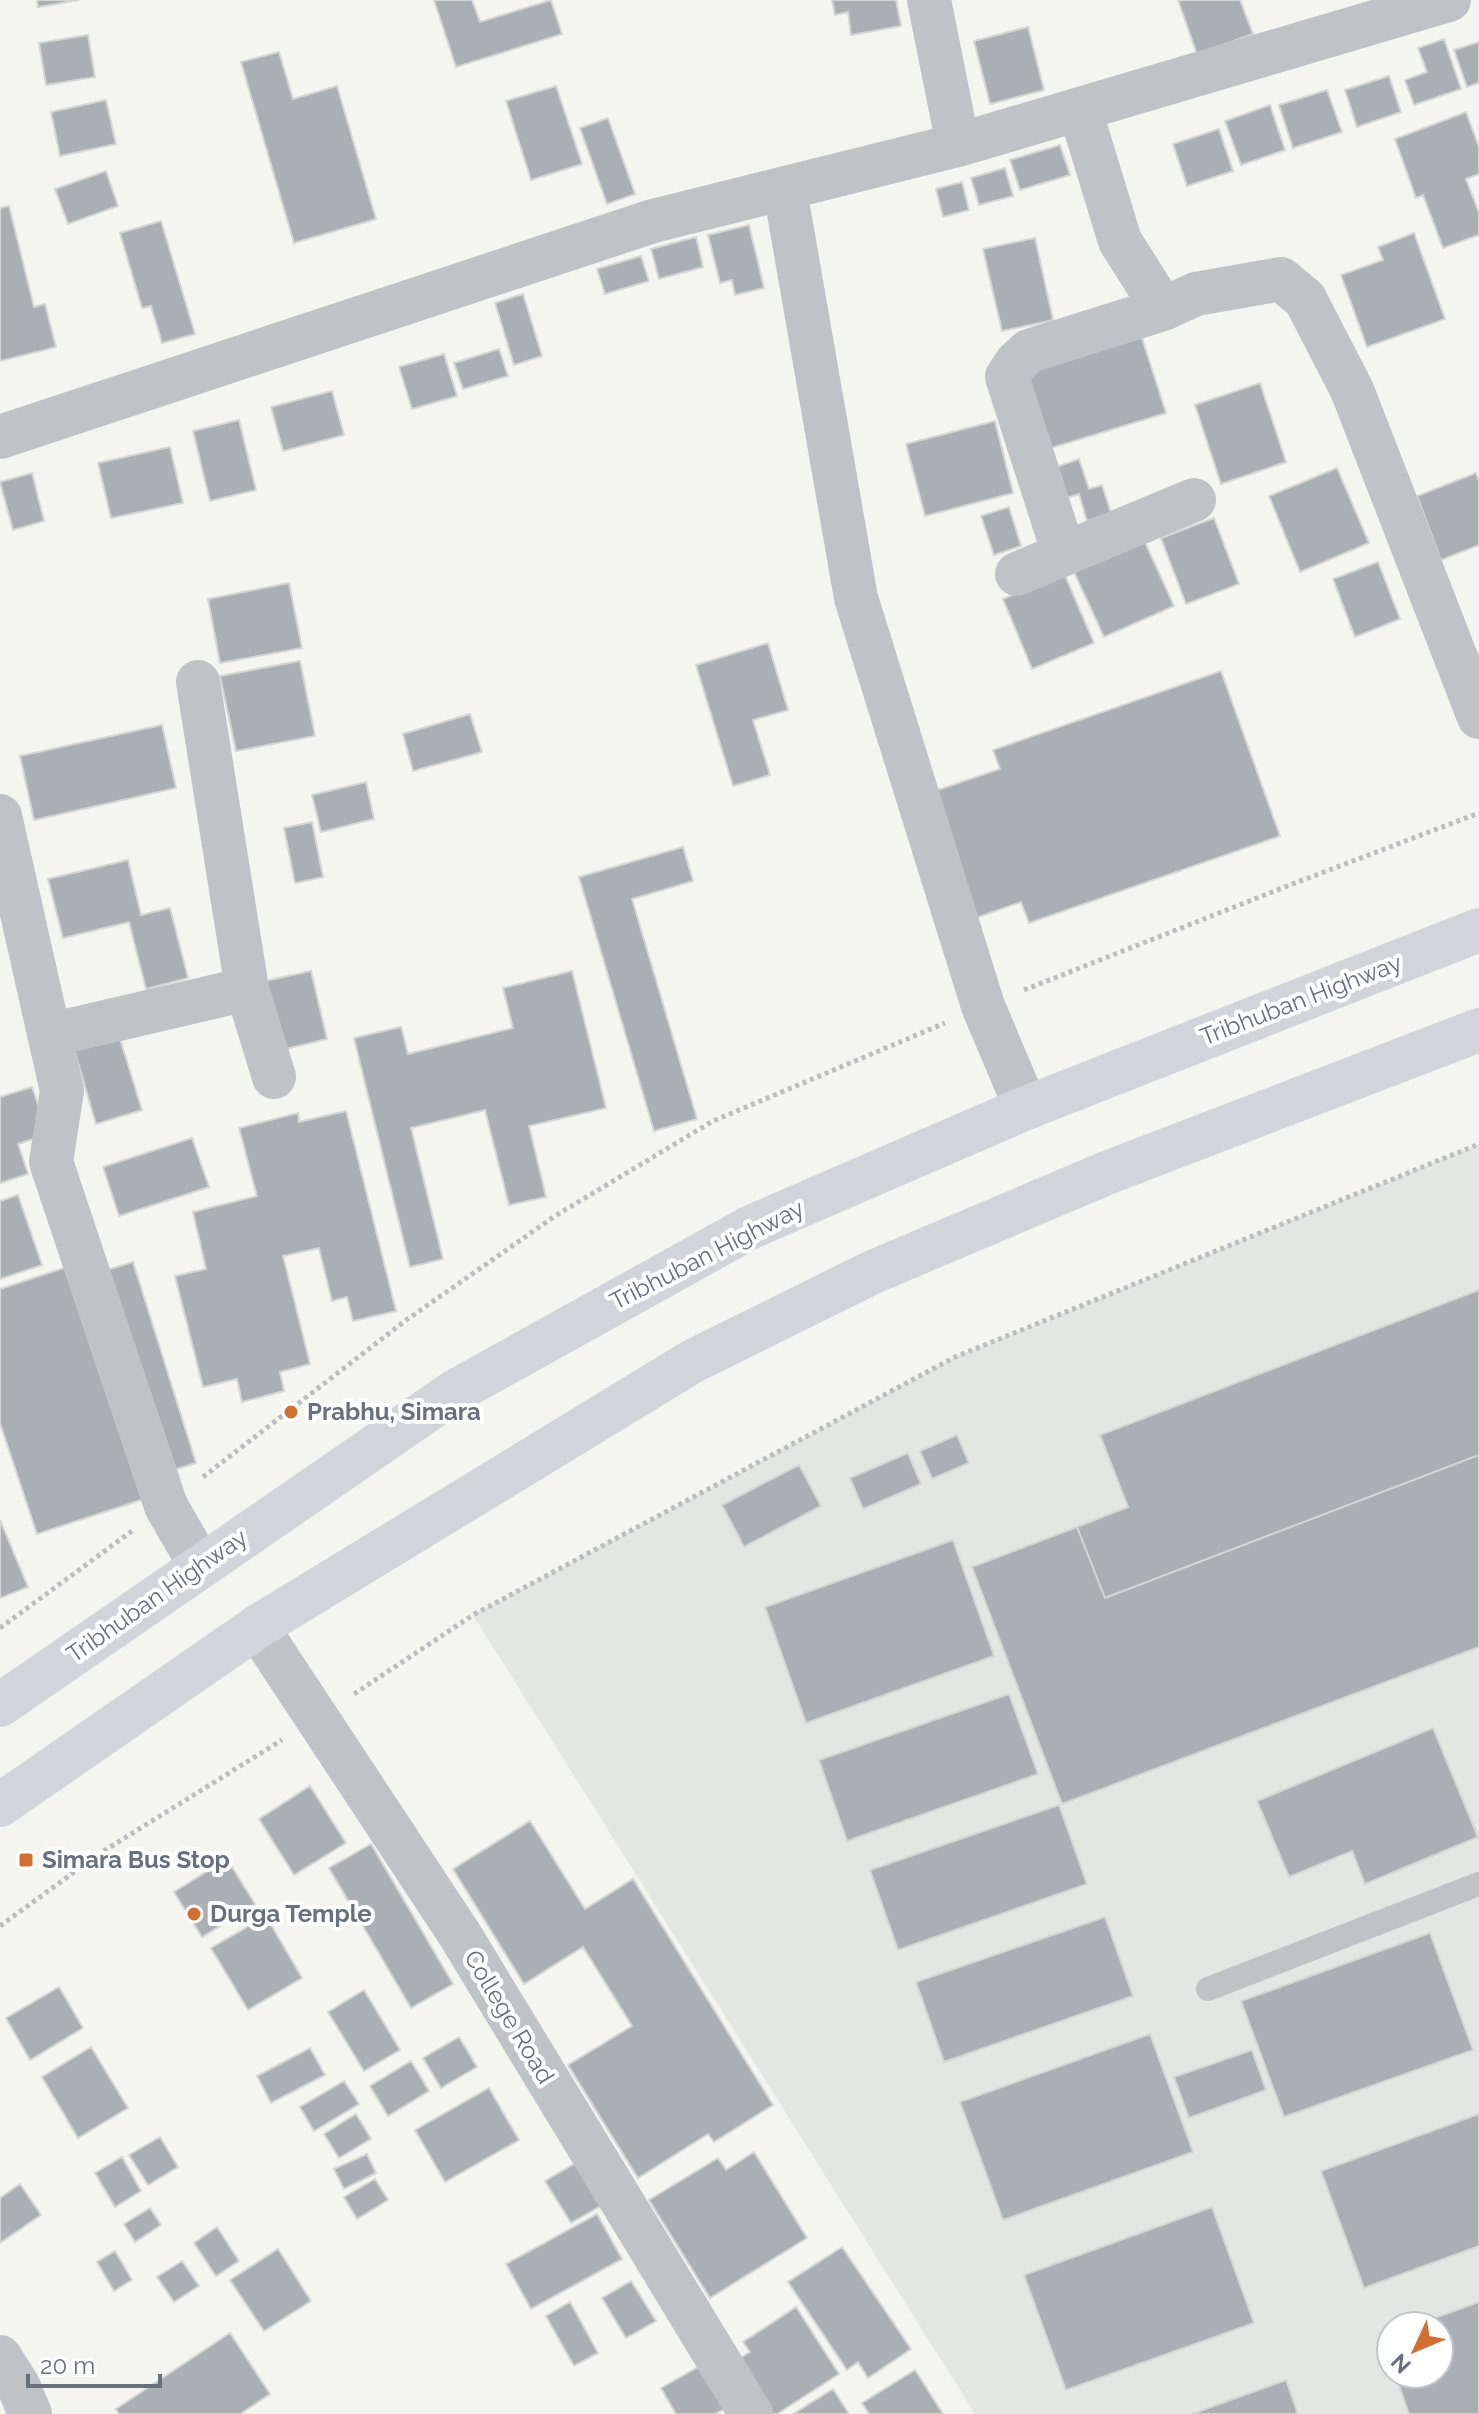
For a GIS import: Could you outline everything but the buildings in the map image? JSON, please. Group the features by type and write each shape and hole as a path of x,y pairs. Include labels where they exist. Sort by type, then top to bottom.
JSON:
{"highway":[{"name":"Tribhuban Highway","path":"0,1705 454,1392 751,1227 1026,1108 1479,930"},
{"path":"0,1805 257,1627 693,1361 873,1272 1109,1172 1479,1030"}],"street":[{"path":"929,0 958,145"},
{"path":"0,437 653,221 785,190 1080,110 1384,9 1449,0"},
{"path":"1080,110 1120,241 1163,309"},
{"path":"785,190 856,598 983,1006 1026,1108"},
{"path":"1064,554 1007,377 1016,363 1029,351 1163,309 1196,294 1281,279 1305,299 1352,390 1479,717"},
{"path":"1017,574 1194,500"},
{"path":"198,682 247,989 274,1077"},
{"path":"0,816 62,1091 51,1162 166,1506 200,1565"},
{"path":"50,1035 247,989"},
{"name":"College Road","path":"257,1627 460,1935 751,2414"},
{"path":"0,2357 19,2387 30,2414"}],"lane":[{"path":"1208,1989 1479,1884"}],"path":[{"path":"0,1628 166,1506 405,1321 555,1216 713,1121 983,1006 1479,813"},
{"path":"0,1926 99,1854 318,1718 473,1615 955,1357 1479,1144"}],"shaded area":[{"path":"1479,1144 1479,2414 975,2414 473,1615 955,1357"}],"place":[{"name":"Prabhu, Simara","path":"291,1412"},
{"name":"Simara Bus Stop","path":"26,1860"},
{"name":"Durga Temple","path":"194,1914"}]}
